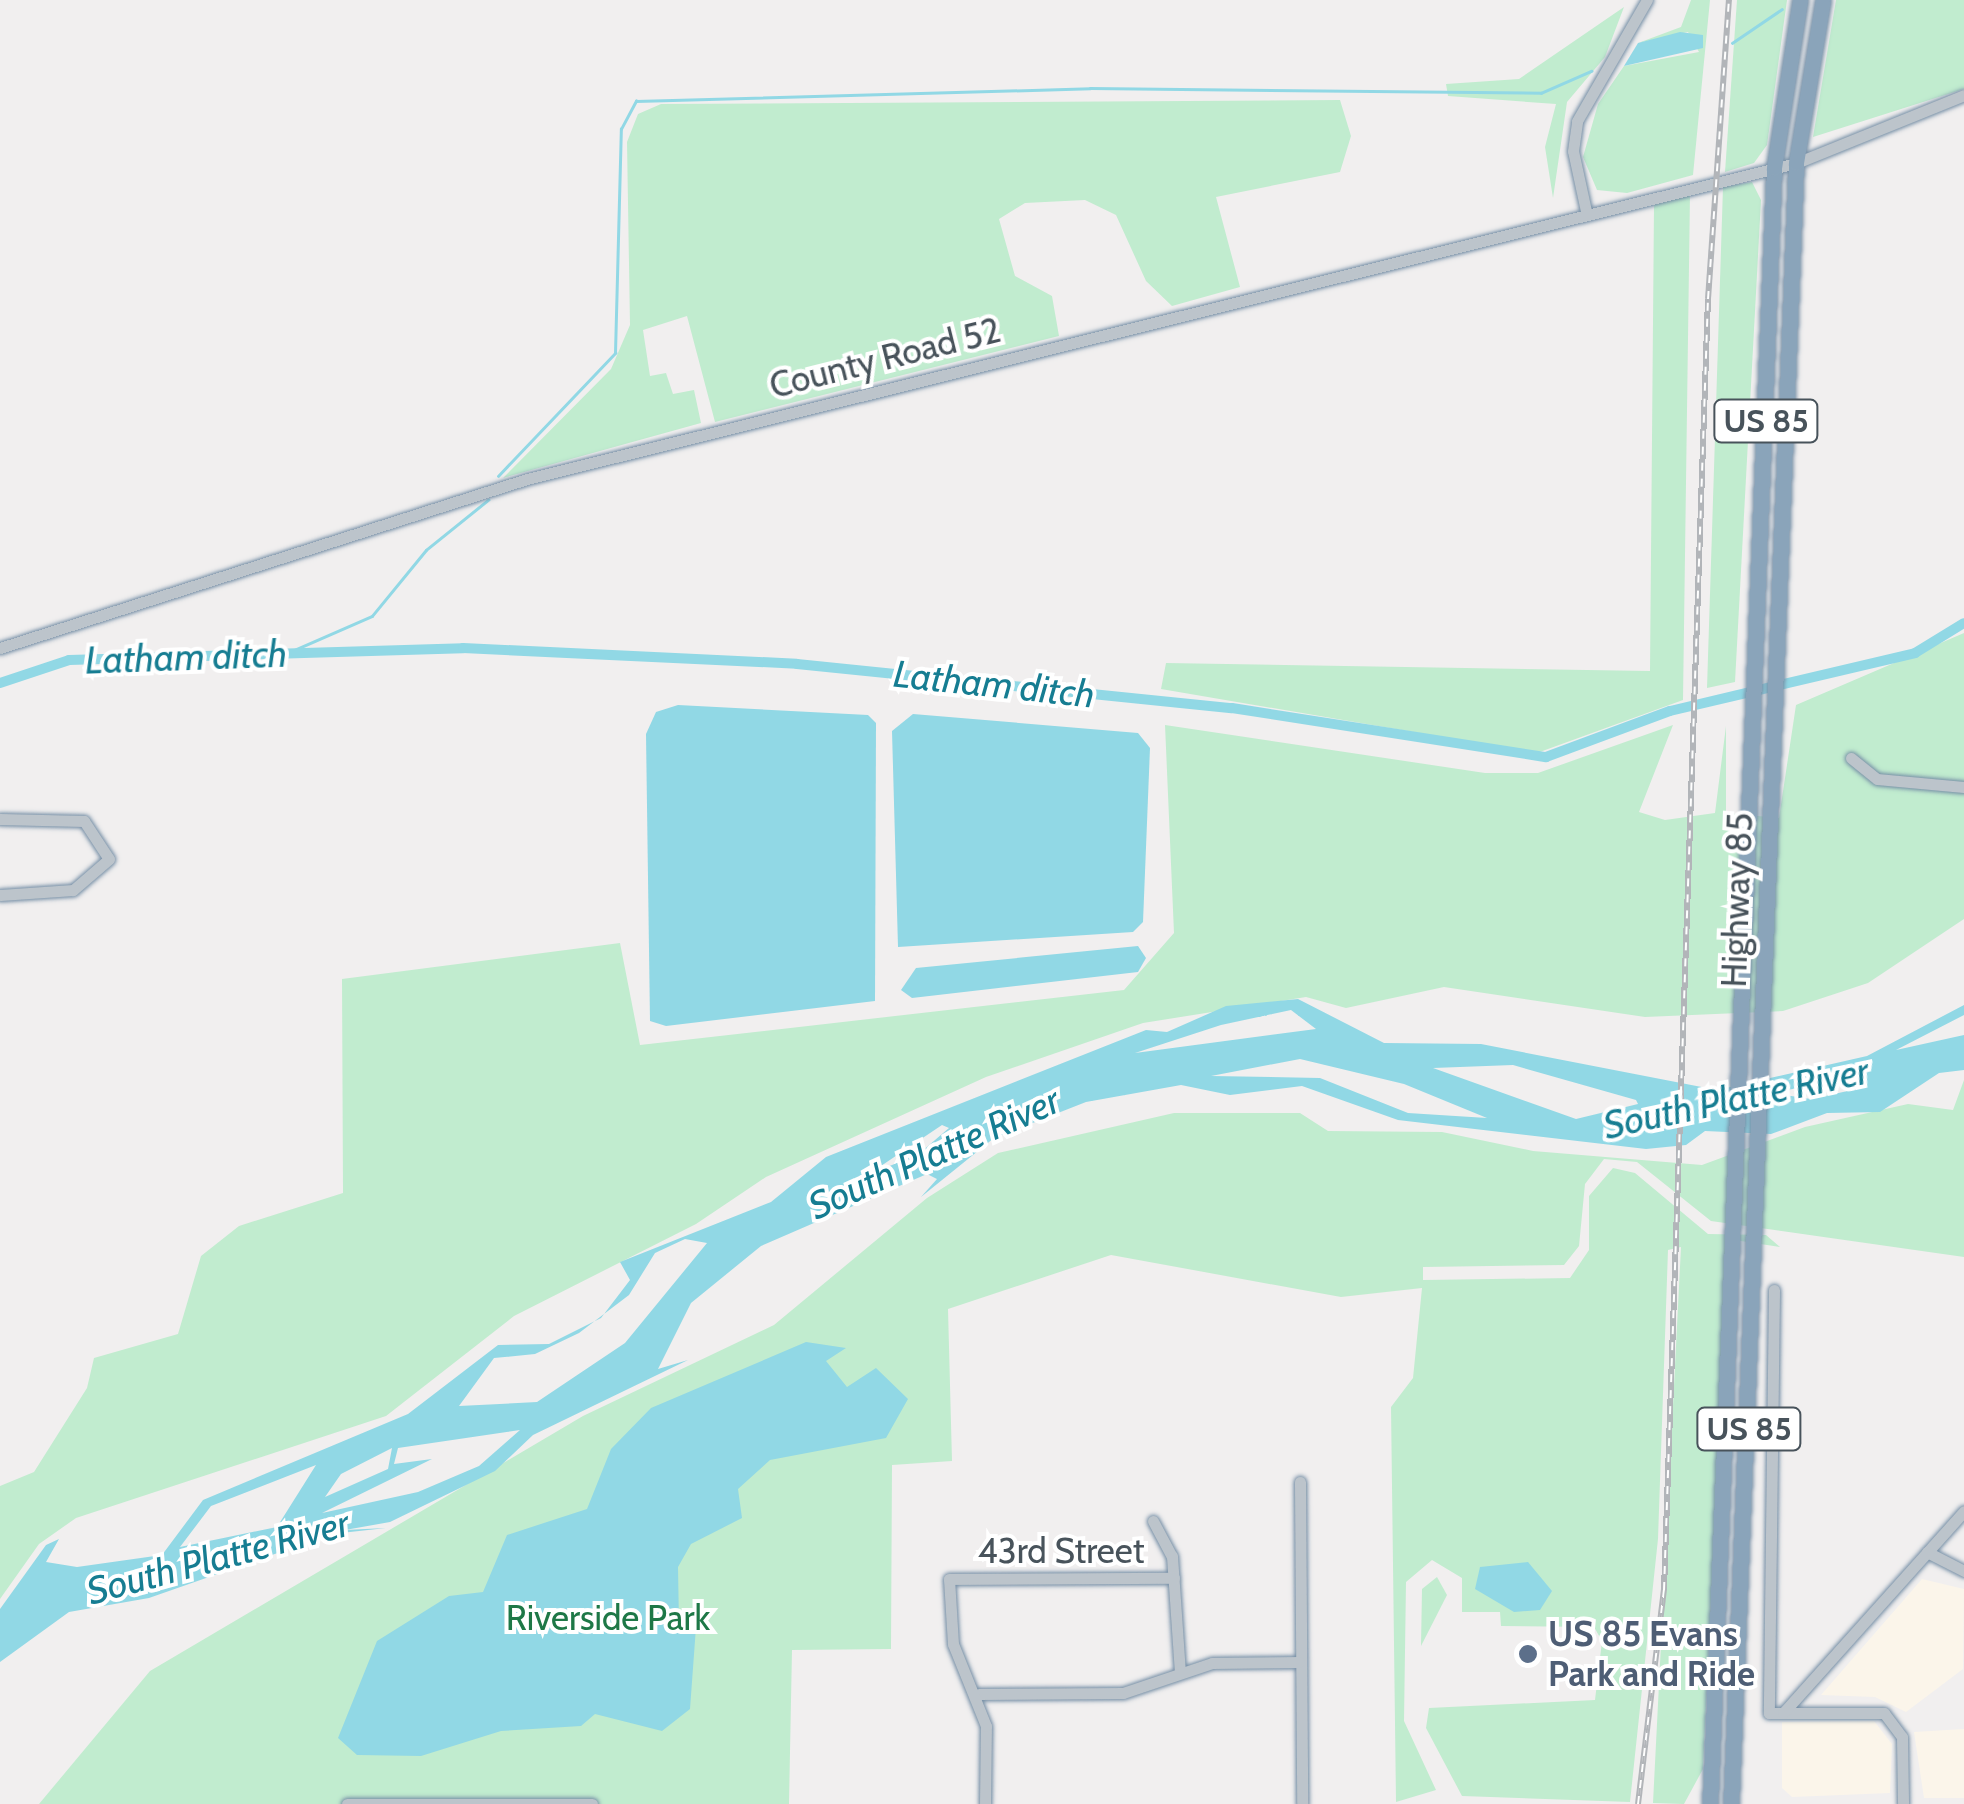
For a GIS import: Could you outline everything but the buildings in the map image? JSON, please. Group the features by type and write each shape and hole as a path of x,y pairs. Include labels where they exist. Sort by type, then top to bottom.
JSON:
{"highway":[{"name":"Highway 85","path":"1710,1804 1737,1239 1774,168 1800,0"},
{"name":"Highway 85","path":"1731,1804 1796,162 1823,0"}],"street":[{"path":"1586,211 1573,151 1578,121 1647,0"},
{"name":"County Road 52","path":"0,648 527,479 1586,211 1774,168 1964,96"},
{"path":"1851,758 1877,779 1964,788"},
{"path":"0,819 84,821 110,859 73,890 0,895"},
{"path":"1774,1290 1769,1713 1890,1718 1902,1738 1903,1804"},
{"path":"1300,1482 1302,1804"},
{"path":"1783,1713 1964,1512"},
{"path":"1153,1521 1168,1540 1180,1672"},
{"path":"1927,1552 1964,1571"},
{"name":"43rd Street","path":"979,1694 953,1644 949,1579 1174,1578"},
{"path":"985,1804 979,1694 1124,1693 1180,1672 1299,1662"},
{"path":"347,1804 592,1804"}],"shaded area":[{"path":"1922,1579 1964,1589 1963,1669 1906,1712 1875,1697 1821,1695"},
{"path":"1874,1721 1892,1744 1890,1793 1792,1797 1782,1788 1782,1722"},
{"path":"1964,1729 1964,1798 1924,1798 1914,1732"}],"green space":[{"path":"1691,0 1710,0 1693,175 1627,193 1597,190 1583,157 1598,104 1624,66 1699,52 1688,32 1638,43 1681,27"},
{"path":"1737,0 1787,0 1767,145 1754,163 1725,172"},
{"path":"1836,0 1964,0 1964,89 1813,137"},
{"path":"1624,7 1605,57 1567,102 1553,198 1545,147 1556,104 1448,96 1446,84 1519,79"},
{"path":"1340,100 1351,136 1340,172 1216,197 1240,287 1172,306 1146,281 1116,215 1085,200 1025,203 999,219 1015,276 1052,296 1059,336 715,422 687,316 643,330 650,376 666,373 673,394 694,390 701,423 503,478 611,369 630,325 627,142 638,114 661,104"},
{"path":"1752,182 1761,200 1735,682 1707,688 1723,187"},
{"path":"1690,194 1683,700 1537,753 1161,689 1166,663 1650,671 1654,205"},
{"path":"1964,633 1964,919 1868,983 1783,1011 1645,1017 1444,987 1346,1008 1306,997 1143,1023 986,1077 766,1177 696,1224 514,1316 386,1416 76,1518 39,1544 0,1599 0,1486 34,1472 87,1388 94,1358 178,1334 201,1256 239,1226 343,1193 342,979 620,943 640,1045 1124,990 1174,933 1165,725 1485,773 1538,773 1673,725 1639,812 1665,820 1715,813 1726,726 1726,813 1779,818 1796,705"},
{"name":"Riverside Park","path":"1964,1080 1964,1257 1711,1221 1637,1162 1604,1159 1585,1184 1579,1246 1564,1265 1423,1267 1423,1280 1570,1278 1589,1250 1589,1196 1613,1168 1635,1173 1708,1234 1766,1235 1780,1247 1728,1239 1703,1769 1684,1804 1653,1803 1681,1247 1668,1250 1658,1539 1630,1802 1462,1796 1426,1728 1429,1708 1595,1700 1602,1641 1594,1627 1501,1626 1500,1612 1462,1612 1462,1578 1432,1560 1406,1582 1404,1721 1436,1790 1396,1802 1391,1407 1413,1378 1422,1288 1341,1297 1111,1255 948,1309 952,1461 892,1465 891,1649 792,1650 789,1804 39,1804 150,1671 583,1416 774,1325 927,1198 998,1153 1174,1113 1300,1113 1328,1131 1442,1132 1533,1151 1702,1165 1805,1127 1908,1104 1953,1110"},
{"path":"1437,1577 1447,1595 1421,1646 1422,1589"}],"water":[{"path":"1680,32 1703,35 1703,48 1624,66 1638,43"},
{"path":"678,705 868,715 876,723 875,1001 666,1026 650,1021 646,734 656,712"},
{"path":"913,714 1138,733 1150,748 1143,922 1133,932 898,947 892,731"},
{"path":"1138,946 1146,958 1138,972 912,998 901,990 916,968"},
{"name":"South Platte River","path":"1298,999 1384,1043 1481,1044 1717,1090 1867,1056 1964,1005 1964,1015 1896,1050 1964,1035 1964,1070 1939,1073 1880,1112 1827,1113 1771,1134 1705,1131 1686,1145 1646,1149 1398,1120 1302,1086 1230,1095 1181,1085 1086,1102 994,1138 921,1197 937,1179 927,1174 761,1246 691,1303 658,1369 688,1360 533,1435 495,1471 390,1522 345,1530 386,1528 332,1534 149,1598 69,1612 0,1662 0,1609 46,1545 59,1539 46,1562 77,1567 162,1555 203,1500 408,1414 498,1345 549,1344 594,1321 579,1333 535,1354 494,1358 459,1406 537,1402 625,1343 707,1243 685,1239 655,1253 629,1295 604,1314 630,1280 620,1262 771,1202 826,1157 1146,1030 1167,1032 1226,1006","holes":["1291,1010 1316,1029 1135,1053 1221,1025","1300,1059 1404,1084 1487,1118 1408,1113 1320,1078 1211,1076","1513,1065 1636,1100 1638,1104 1576,1119 1433,1068","1846,1079 1854,1082 1845,1088 1866,1087 1811,1099 1771,1093","942,1125 949,1128 921,1152 863,1178","520,1430 479,1466 418,1492 322,1513 432,1459 394,1464 398,1448","392,1448 388,1469 325,1497 341,1474","316,1465 277,1527 180,1547 211,1506"]},
{"path":"806,1342 846,1348 826,1361 847,1387 876,1368 908,1399 886,1438 770,1460 738,1489 742,1518 691,1544 678,1567 679,1624 696,1627 690,1709 662,1731 595,1714 581,1726 501,1731 421,1756 357,1755 338,1738 377,1641 449,1596 483,1592 507,1535 587,1509 611,1449 651,1408"},
{"path":"1528,1562 1552,1591 1540,1610 1514,1612 1475,1589 1480,1567"}],"waterway":[{"path":"1732,43 1782,9"},
{"path":"498,476 615,353 621,129 636,101 1090,88 1541,93 1591,71"},
{"path":"283,655 372,616 426,550 488,500"},
{"name":"Latham ditch","path":"0,683 69,660 463,648 797,664 1232,708 1546,757 1670,711 1915,653 1964,623"}],"railway":[{"path":"1638,1804 1664,1590 1708,299 1729,0"}],"place":[{"name":"US 85 Evans Park and Ride","path":"1528,1654"}]}
